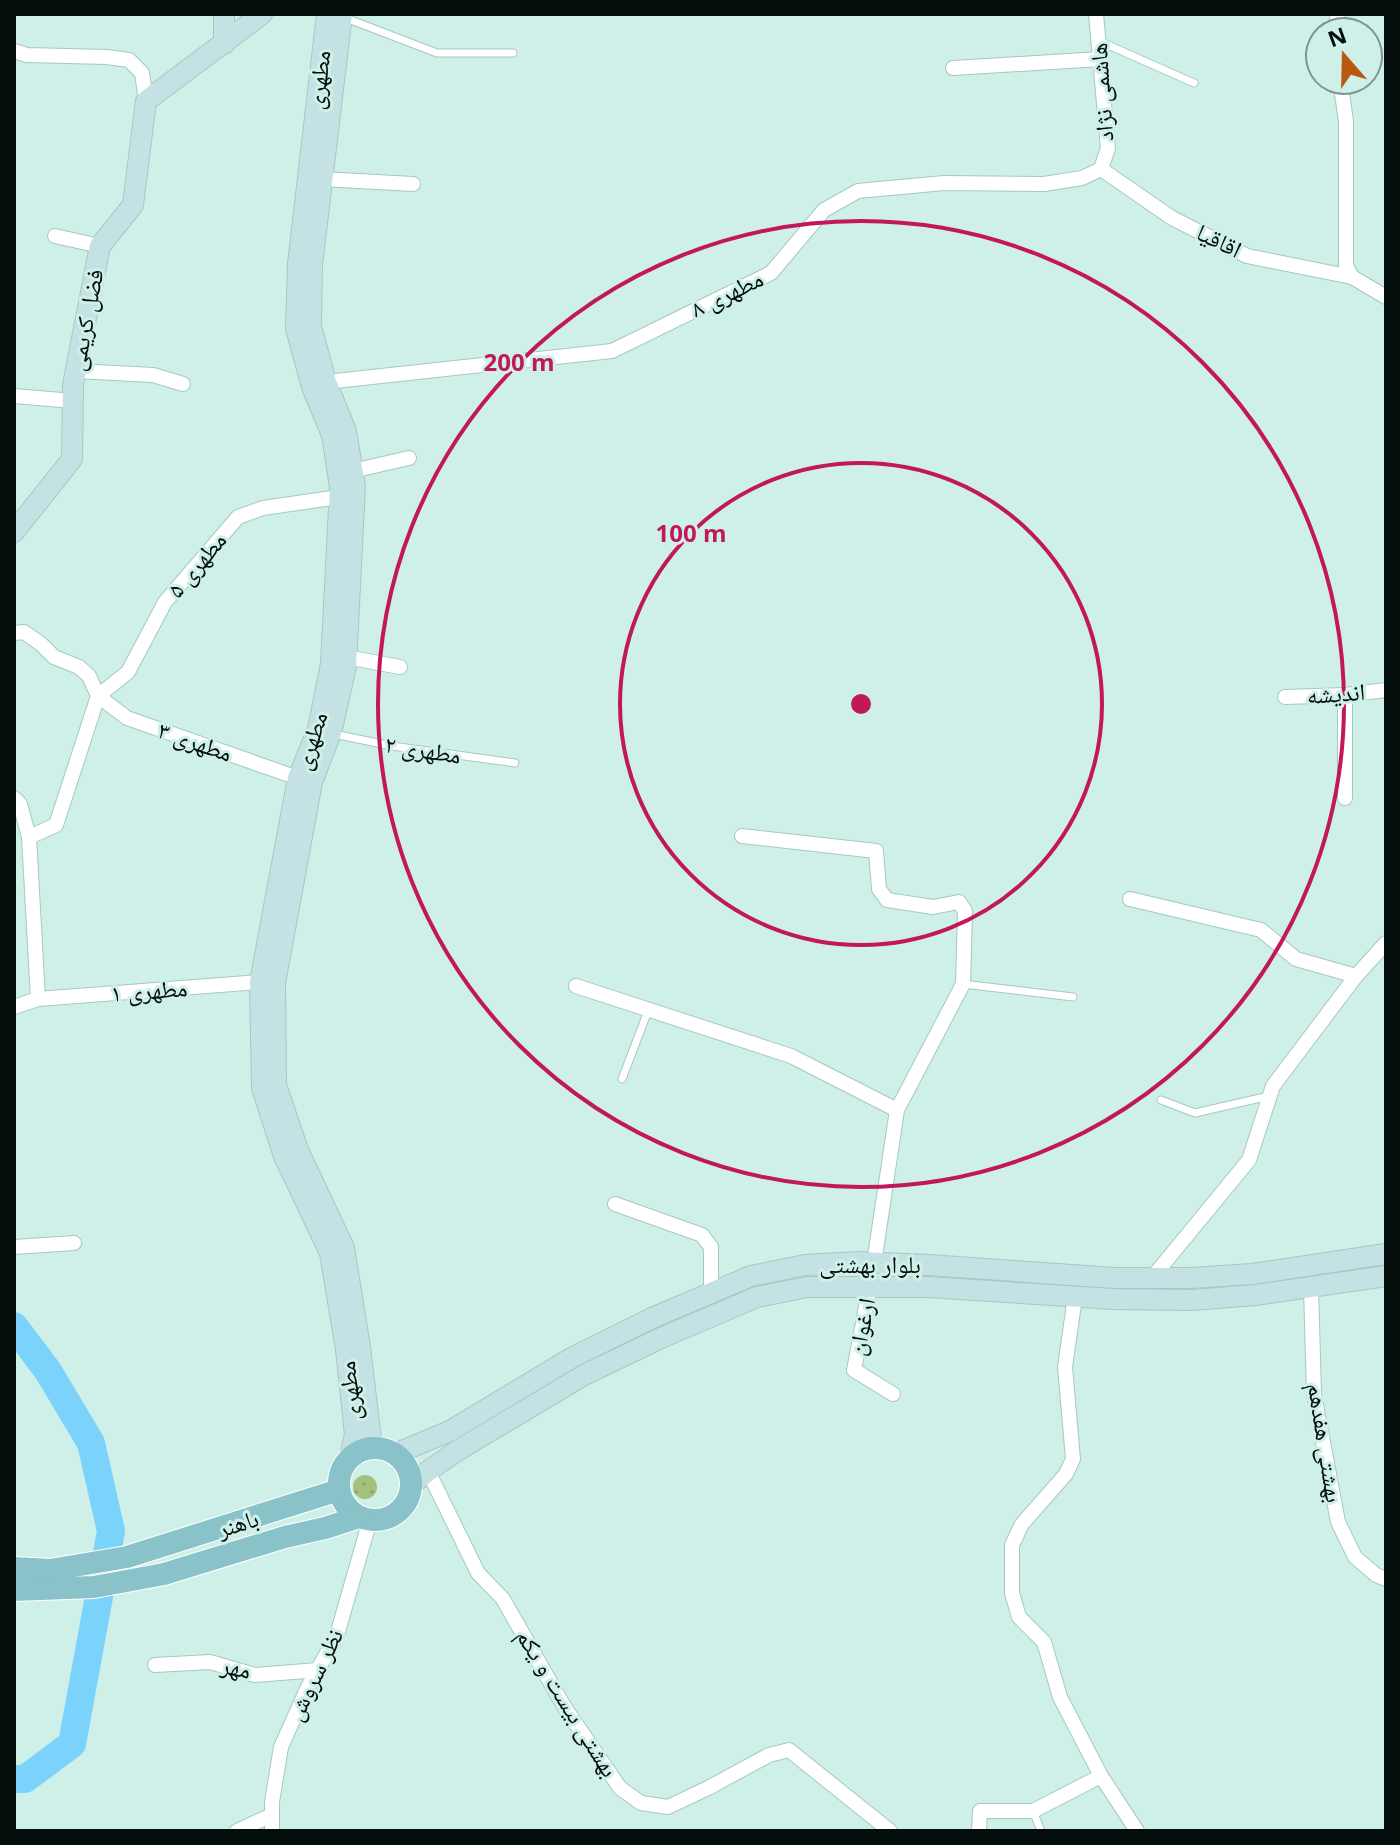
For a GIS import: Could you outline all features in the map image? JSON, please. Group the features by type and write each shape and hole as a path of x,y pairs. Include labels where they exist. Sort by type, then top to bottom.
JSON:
{"main road":[{"path":"224,14 224,44"},
{"path":"146,101 262,14"},
{"name":"مطهری","path":"337,15 312,265 311,326 326,382 346,431 355,486 346,657 331,733 312,782 275,983 276,1085 298,1150 344,1248 372,1448"},
{"name":"مطهری","path":"337,15 298,264 296,328 312,387 332,435 340,487 331,664 318,729 298,778 260,982 262,1088 284,1156 330,1253 346,1349 355,1435 350,1457"},
{"name":"فضل کریمی","path":"14,532 72,459 76,371 100,246 133,205 146,101"},
{"name":"بلوار بهشتی","path":"395,1454 450,1431 573,1357 652,1318 751,1276 805,1265 874,1263 1114,1278 1191,1278 1252,1274 1386,1254"},
{"name":"بلوار بهشتی","path":"420,1478 460,1449 584,1375 709,1316 757,1297 807,1287 870,1286 1192,1300 1255,1295 1386,1276"},
{"path":"372,1448 384,1448 395,1454 410,1472 420,1478 403,1507 382,1520 365,1519 349,1510 342,1501 338,1478 350,1457 372,1448"},
{"name":"باهنر","path":"14,1568 50,1570 127,1557 339,1490"},
{"name":"باهنر","path":"14,1590 94,1587 164,1574 285,1537 365,1519"}],"street":[{"name":"هاشمی نژاد","path":"1096,14 1108,148 1101,169"},
{"path":"14,51 27,55 129,60 142,73 146,101"},
{"path":"953,68 1101,59"},
{"path":"1342,96 1346,121 1346,266 1352,277"},
{"name":"اقاقیا","path":"1101,169 1172,218 1247,256 1352,277 1386,297"},
{"name":"مطهری ۸","path":"326,382 612,351 771,273 824,210 858,191 944,183 1044,184 1082,178 1101,169"},
{"path":"322,179 413,184"},
{"path":"55,236 100,246"},
{"path":"76,371 153,375 183,384"},
{"path":"14,396 73,401"},
{"path":"352,471 409,458"},
{"name":"مطهری ۵","path":"98,696 128,672 165,602 238,517 263,508 339,497"},
{"name":"مطهری ۳","path":"14,633 24,632 54,657 79,667 89,676 98,696 127,718 298,778"},
{"path":"346,657 400,667"},
{"name":"اندیشه","path":"1285,697 1386,690"},
{"path":"1345,695 1345,798"},
{"path":"29,837 56,825 98,696"},
{"path":"14,798 20,804 29,837 38,999"},
{"path":"742,836 876,851 879,889 887,900 933,907 959,902 965,911 963,984 897,1110 874,1263"},
{"path":"1130,899 1261,930 1296,959 1356,976"},
{"path":"1152,1278 1249,1160 1273,1086 1356,976 1386,943"},
{"name":"مطهری ۱","path":"14,1007 38,999 260,982"},
{"path":"576,986 791,1056 897,1110"},
{"path":"615,1204 702,1235 711,1247 711,1292"},
{"path":"14,1247 74,1243"},
{"name":"ارغوان","path":"870,1286 854,1370 893,1394"},
{"name":"بهشتی هفدهم","path":"1311,1287 1314,1394 1338,1522 1355,1557 1376,1575 1386,1579"},
{"path":"1075,1297 1065,1367 1073,1459 1066,1474 1022,1524 1012,1545 1012,1593 1019,1617 1044,1642 1060,1697 1101,1776 1137,1831"},
{"name":"بهشتی بیست و یکم","path":"420,1478 478,1573 503,1599 565,1708 620,1788 641,1803 668,1807 769,1755 789,1750 890,1831"},
{"name":"نظر سروش","path":"272,1831 272,1802 281,1747 307,1689 337,1635 365,1519"},
{"name":"مهر","path":"155,1665 210,1662 255,1675 318,1670"},
{"path":"979,1831 980,1811 1033,1811 1101,1776"},
{"path":"237,1831 272,1815"}],"lane":[{"path":"337,15 437,53 513,53"},
{"path":"1099,41 1194,83"},
{"name":"مطهری ۲","path":"331,733 392,746 515,763"},
{"path":"963,984 1073,997"},
{"path":"622,1079 648,1011"},
{"path":"1161,1100 1195,1113 1269,1096"},
{"path":"1033,1811 1041,1831"}],"green space":[{"path":"365,1475 374,1478 377,1487 374,1496 365,1499 356,1496 353,1487 356,1478"}],"waterway":[{"path":"14,1326 48,1371 91,1443 111,1531 72,1744 25,1779 14,1779"}]}
